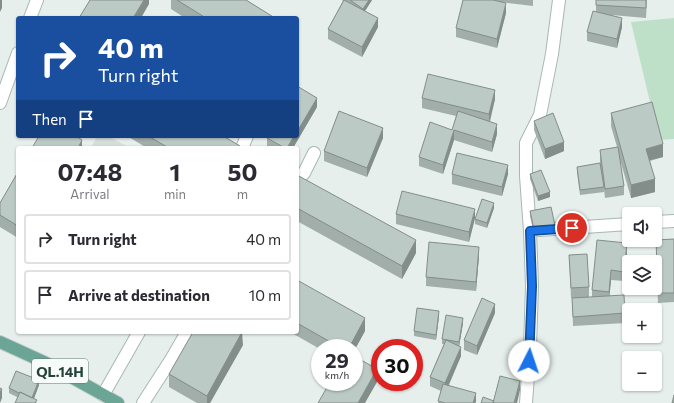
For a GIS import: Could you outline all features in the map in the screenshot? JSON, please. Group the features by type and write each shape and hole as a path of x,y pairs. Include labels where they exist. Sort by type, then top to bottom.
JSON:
{"main road":[{"name":"QL.14H","path":"0,342 46,363 118,403"}],"street":[{"path":"31,16 37,0"},
{"path":"526,403 532,286 526,176 526,143 540,115 552,54 559,0"},
{"path":"0,104 16,59"},
{"path":"299,175 302,175 314,153"},
{"path":"662,222 674,221"},
{"path":"530,231 622,224"},
{"path":"103,395 138,334"},
{"path":"143,403 186,334"}],"shaded area":[{"path":"96,138 112,138 126,146 92,146"}],"green space":[{"path":"674,18 674,139 659,140 631,22"}],"building":[{"path":"90,0 144,0 134,16 80,16"},
{"path":"177,0 246,0 272,16 203,16"},
{"path":"344,0 378,18 362,47 328,29"},
{"path":"350,0 369,0 363,9"},
{"path":"463,0 493,0 506,3 497,39 456,28"},
{"path":"596,0 646,0 646,8 596,5"},
{"path":"593,11 622,18 617,39 587,32"},
{"path":"428,74 495,90 489,114 422,98"},
{"path":"299,87 317,98 299,129"},
{"path":"652,102 663,144 646,149 655,179 631,185 611,113"},
{"path":"339,111 383,128 367,168 324,151"},
{"path":"458,111 497,124 492,142 454,130 443,165 419,157 430,122 452,130"},
{"path":"553,113 564,142 545,149 534,121"},
{"path":"38,138 79,138 82,140 79,146 33,146"},
{"path":"152,138 226,138 240,146 166,146"},
{"path":"267,138 293,138 288,146 281,146"},
{"path":"618,147 624,186 605,189 600,150"},
{"path":"457,153 508,165 502,187 452,174"},
{"path":"600,163 604,187 580,190 577,167"},
{"path":"541,170 550,192 538,196 530,174"},
{"path":"16,175 16,225 0,215 0,203"},
{"path":"299,176 416,240 402,266 299,209"},
{"path":"402,191 475,209 469,232 396,214"},
{"path":"482,199 494,203 487,223 475,219"},
{"path":"551,207 555,225 534,229 530,211"},
{"path":"674,239 674,293 662,293 662,255 657,255 656,247 662,247 662,240"},
{"path":"597,240 622,242 622,247 627,247 626,255 622,255 622,272 611,270 609,292 592,290"},
{"path":"429,242 479,247 476,282 426,277"},
{"path":"587,254 589,287 571,288 569,255"},
{"path":"299,281 365,318 354,339 325,339 299,324"},
{"path":"624,295 624,303 622,303 622,313 573,317 572,298"},
{"path":"482,298 495,304 477,346 464,340"},
{"path":"417,308 439,311 436,335 414,331"},
{"path":"446,315 463,318 459,342 442,339"},
{"path":"192,334 241,334 207,396 169,374"},
{"path":"446,340 461,347 445,383 430,377"},
{"path":"363,361 371,366 371,380 358,403 318,403 325,391 363,391"},
{"path":"16,371 39,380 32,398 9,388"},
{"path":"500,376 520,381 514,403 493,403"},
{"path":"443,384 476,393 473,403 445,403 438,401"},
{"path":"20,392 37,400 35,403 15,403"},
{"path":"483,397 494,401 493,403 481,403"}],"route":[{"path":"529,361 532,286 530,231 572,228"}]}
